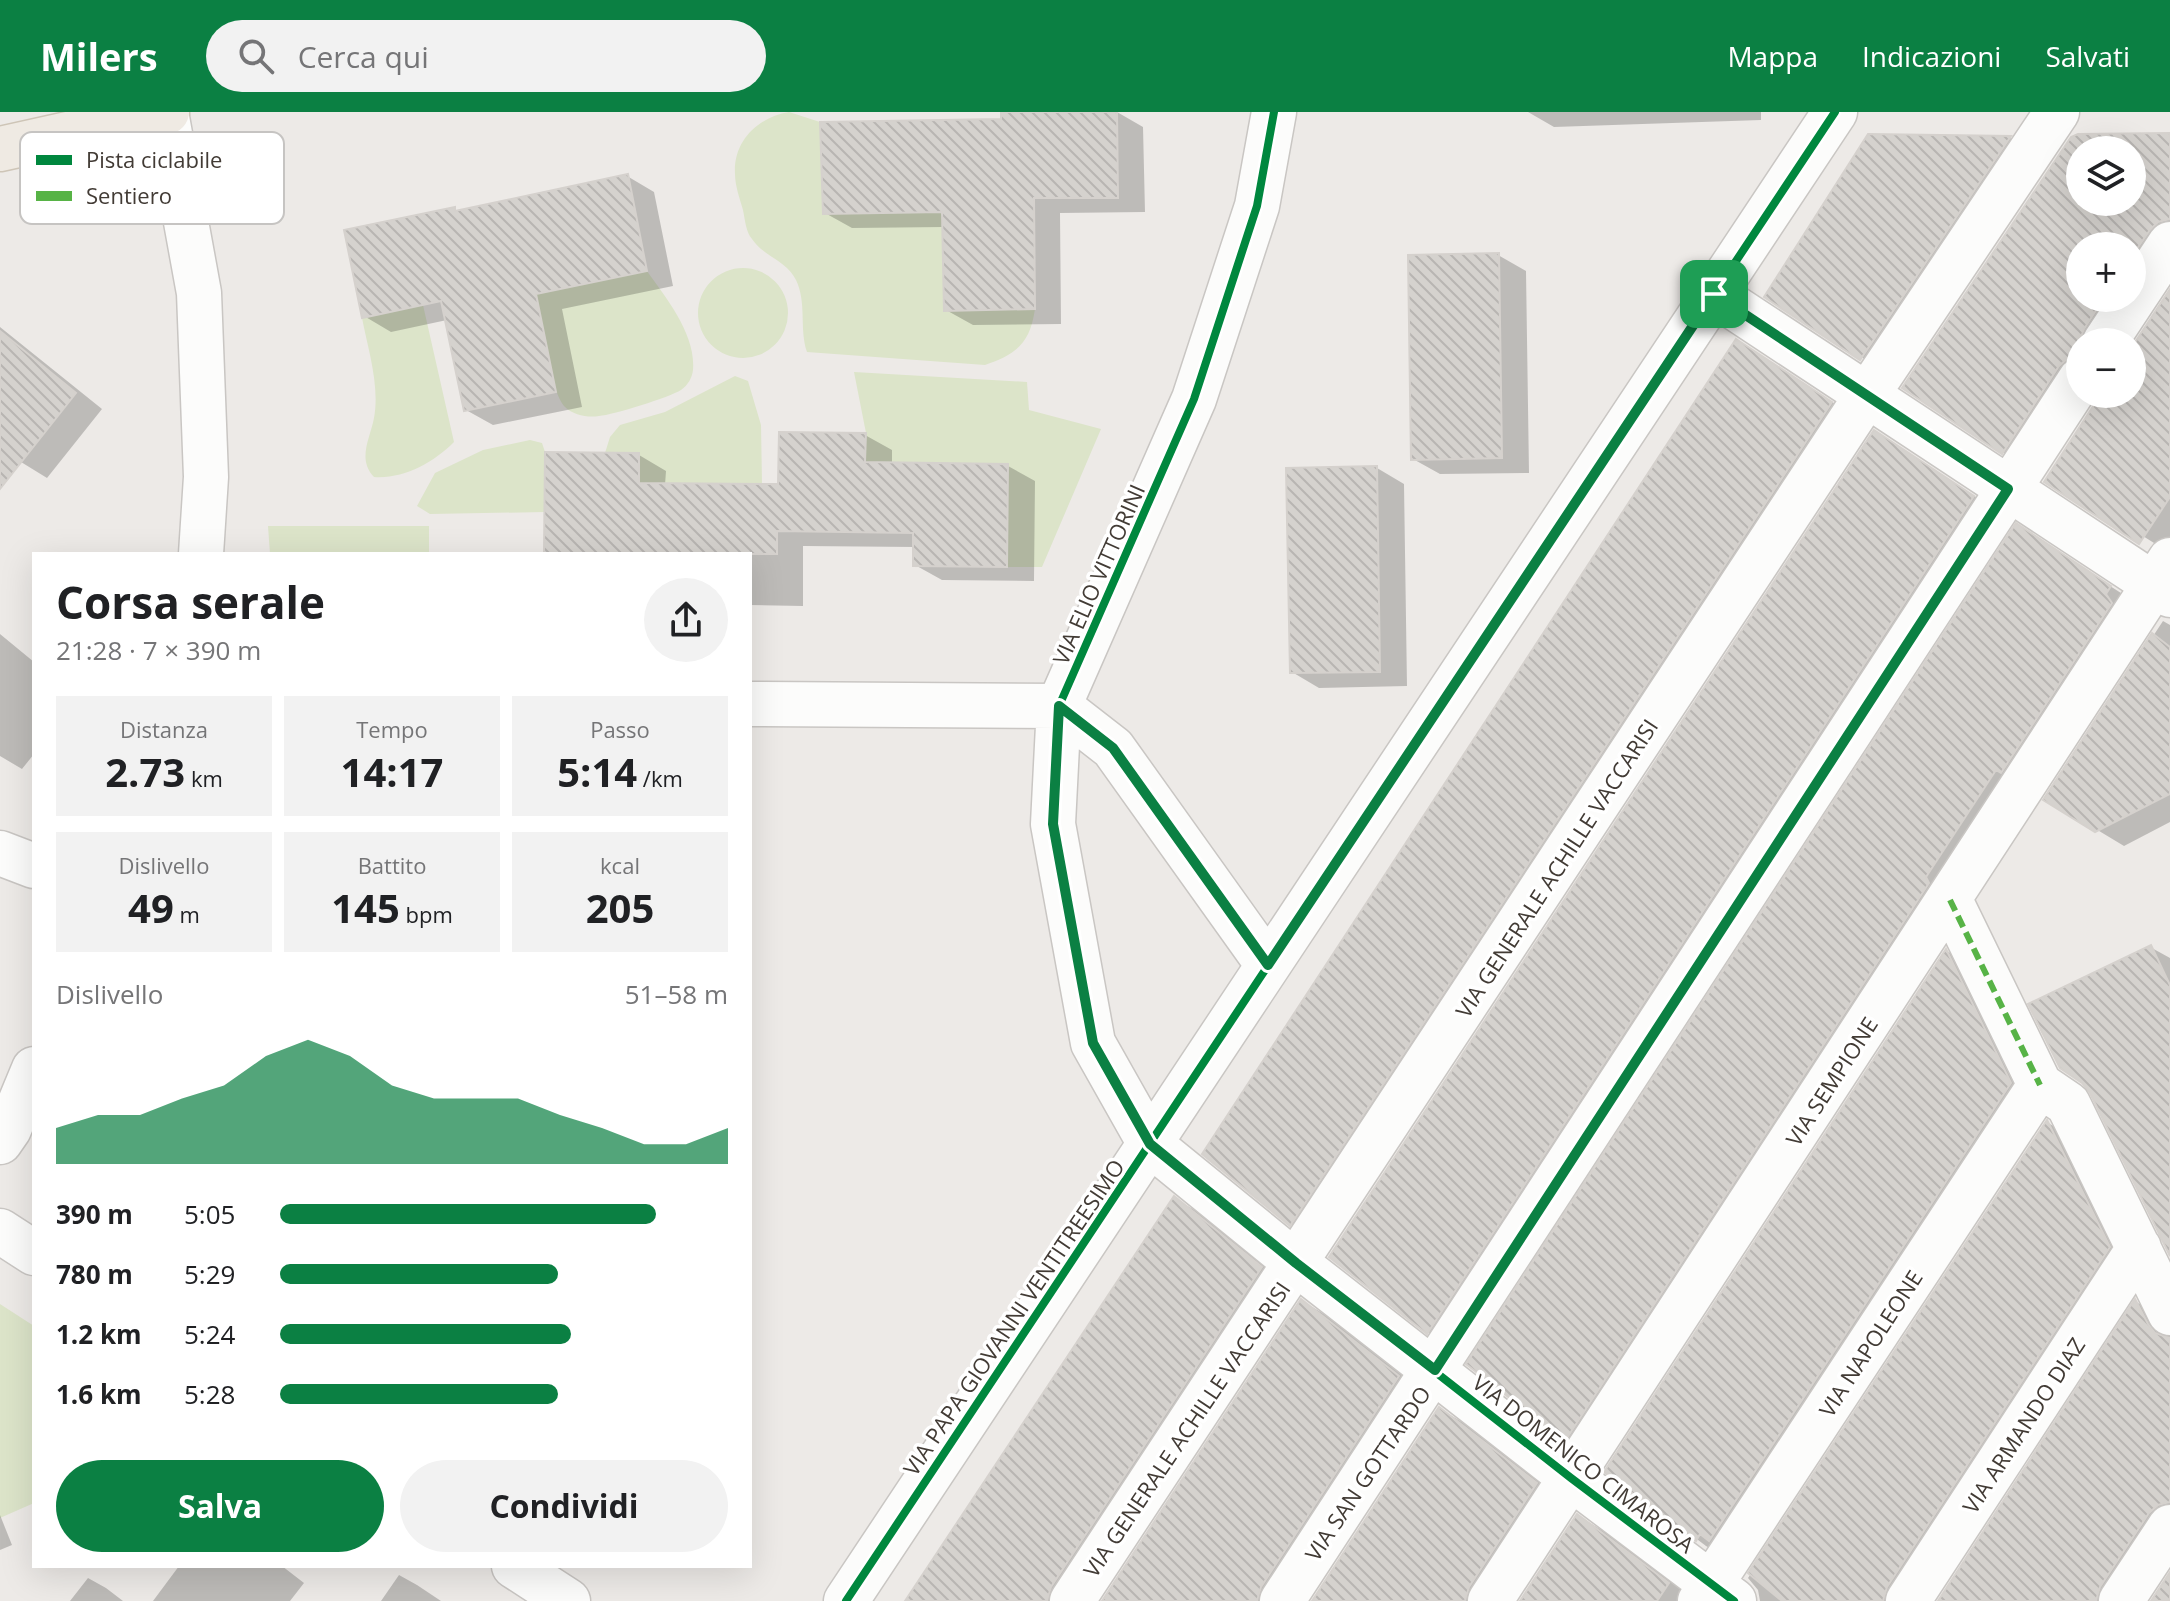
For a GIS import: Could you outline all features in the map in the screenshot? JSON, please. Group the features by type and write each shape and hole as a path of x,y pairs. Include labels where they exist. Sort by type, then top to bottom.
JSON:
{"main road":[{"path":"76,132 166,112"},
{"path":"0,149 20,145"}],"street":[{"path":"166,112 170,132"},
{"name":"VIA ELIO VITTORINI","path":"1150,1144 1093,1043 1053,824 1059,706 1194,399 1257,206 1274,112"},
{"name":"VIA PAPA GIOVANNI VENTITREESIMO","path":"846,1601 1828,123"},
{"name":"VIA GENERALE ACHILLE VACCARISI","path":"1072,1601 2048,124"},
{"path":"186,224 199,293 206,477 201,552"},
{"path":"2114,328 2170,244"},
{"path":"1714,294 2008,489 2165,580"},
{"name":"VIA SAN GOTTARDO","path":"1282,1601 2066,401"},
{"name":"VIA SEMPIONE","path":"1490,1601 1950,900 2165,580"},
{"path":"752,704 1059,706 1113,748 1268,965"},
{"path":"0,853 32,865"},
{"path":"1950,900 2040,1085 2068,1104 2170,1313"},
{"path":"0,1142 9,1129 32,1074"},
{"name":"VIA NAPOLEONE","path":"1715,1595 2040,1085"},
{"name":"VIA DOMENICO CIMAROSA","path":"1150,1144 1715,1595"},
{"path":"0,1231 32,1252"},
{"name":"VIA ARMANDO DIAZ","path":"1908,1601 2139,1248"},
{"path":"2121,1601 2170,1527"},
{"path":"517,1568 568,1601"}],"green space":[{"path":"789,112 820,122 823,214 942,212 944,311 1035,309 1030,331 1020,346 985,365 807,352 796,280 787,268 750,236 735,179 738,151 750,132 767,119"},
{"path":"734,268 752,268 768,275 781,288 788,304 788,322 781,338 768,351 752,358 734,358 718,351 705,338 698,322 698,304 705,288 718,275"},
{"path":"647,271 685,330 693,357 692,376 683,388 654,401 599,416 572,412 565,407 555,386 536,294"},
{"path":"423,305 454,442 437,457 417,468 396,475 374,477 365,456 376,393 362,318"},
{"path":"854,372 1027,382 1029,410 1101,429 1042,567 1007,567 1008,464 921,463 865,476 866,433"},
{"path":"735,376 748,381 761,425 762,484 638,497 639,454 605,453 610,437 620,425 665,412"},
{"path":"530,440 542,443 545,452 545,512 430,514 417,506 435,473 483,450"},
{"path":"268,526 429,526 429,552 270,552"},
{"path":"0,1304 32,1325 32,1504 0,1518"}],"building":[{"path":"1001,112 1117,112 1118,198 1034,198 1035,309 944,311 942,212 823,214 820,122 1001,119"},
{"path":"2170,133 2170,219 2158,222 2146,236 2146,232 2066,232 2066,312 2095,312 2085,328 2066,328 2066,360 2002,454 1902,388 2066,144 2066,216 2146,216 2146,136 2073,136"},
{"path":"1868,134 2011,136 1860,360 1764,297"},
{"path":"628,174 647,271 536,294 556,392 464,411 441,301 362,318 344,230 455,207 455,211"},
{"path":"1499,253 1502,458 1411,460 1408,255"},
{"path":"2170,289 2170,497 2139,544 2044,482 2092,408 2146,408 2144,328"},
{"path":"0,331 76,393 0,489"},
{"path":"1736,339 1832,402 1290,1226 1202,1154"},
{"path":"1874,430 1974,496 1427,1334 1329,1257"},
{"path":"779,432 866,433 865,462 1008,464 1007,567 913,566 913,533 777,531 777,554 544,552 545,452 639,453 639,483 778,484"},
{"path":"1377,466 1380,672 1290,673 1286,468"},
{"path":"2016,523 2111,586 2106,594 2112,603 2001,773 1996,770 1926,877 1929,883 1565,1441 1466,1364"},
{"path":"2152,633 2170,647 2170,794 2095,832 2043,800"},
{"path":"2151,945 2170,985 2170,1256 2090,1093 2082,1083 2060,1068 2028,1004"},
{"path":"1946,949 2011,1083 1709,1541 1700,1534 1696,1541 1604,1472"},
{"path":"2047,1120 2110,1247 1887,1587 1883,1601 1782,1601 1748,1573"},
{"path":"1174,1196 1262,1267 1051,1587 1047,1601 905,1601"},
{"path":"1301,1299 1399,1376 1261,1587 1257,1601 1102,1601"},
{"path":"2135,1299 2155,1333 2170,1338 2170,1502 2158,1505 2149,1513 2100,1587 2096,1601 1938,1601"},
{"path":"1439,1407 1537,1483 1469,1587 1465,1601 1312,1601"},
{"path":"1577,1514 1669,1583 1657,1601 1520,1601"},
{"path":"2170,1572 2170,1601 2151,1601"}],"marked path":[{"path":"1950,900 2040,1085"}],"cycle path":[{"path":"1274,112 1257,206 1194,399 1059,706 1053,824 1093,1043 1150,1144 1296,1263 1734,1601"},
{"path":"846,1601 1835,112"}],"route":[{"path":"1714,294 2008,489 1435,1370 1296,1263 1150,1144 1093,1043 1053,824 1059,706 1113,748 1268,965 1714,294"}]}
